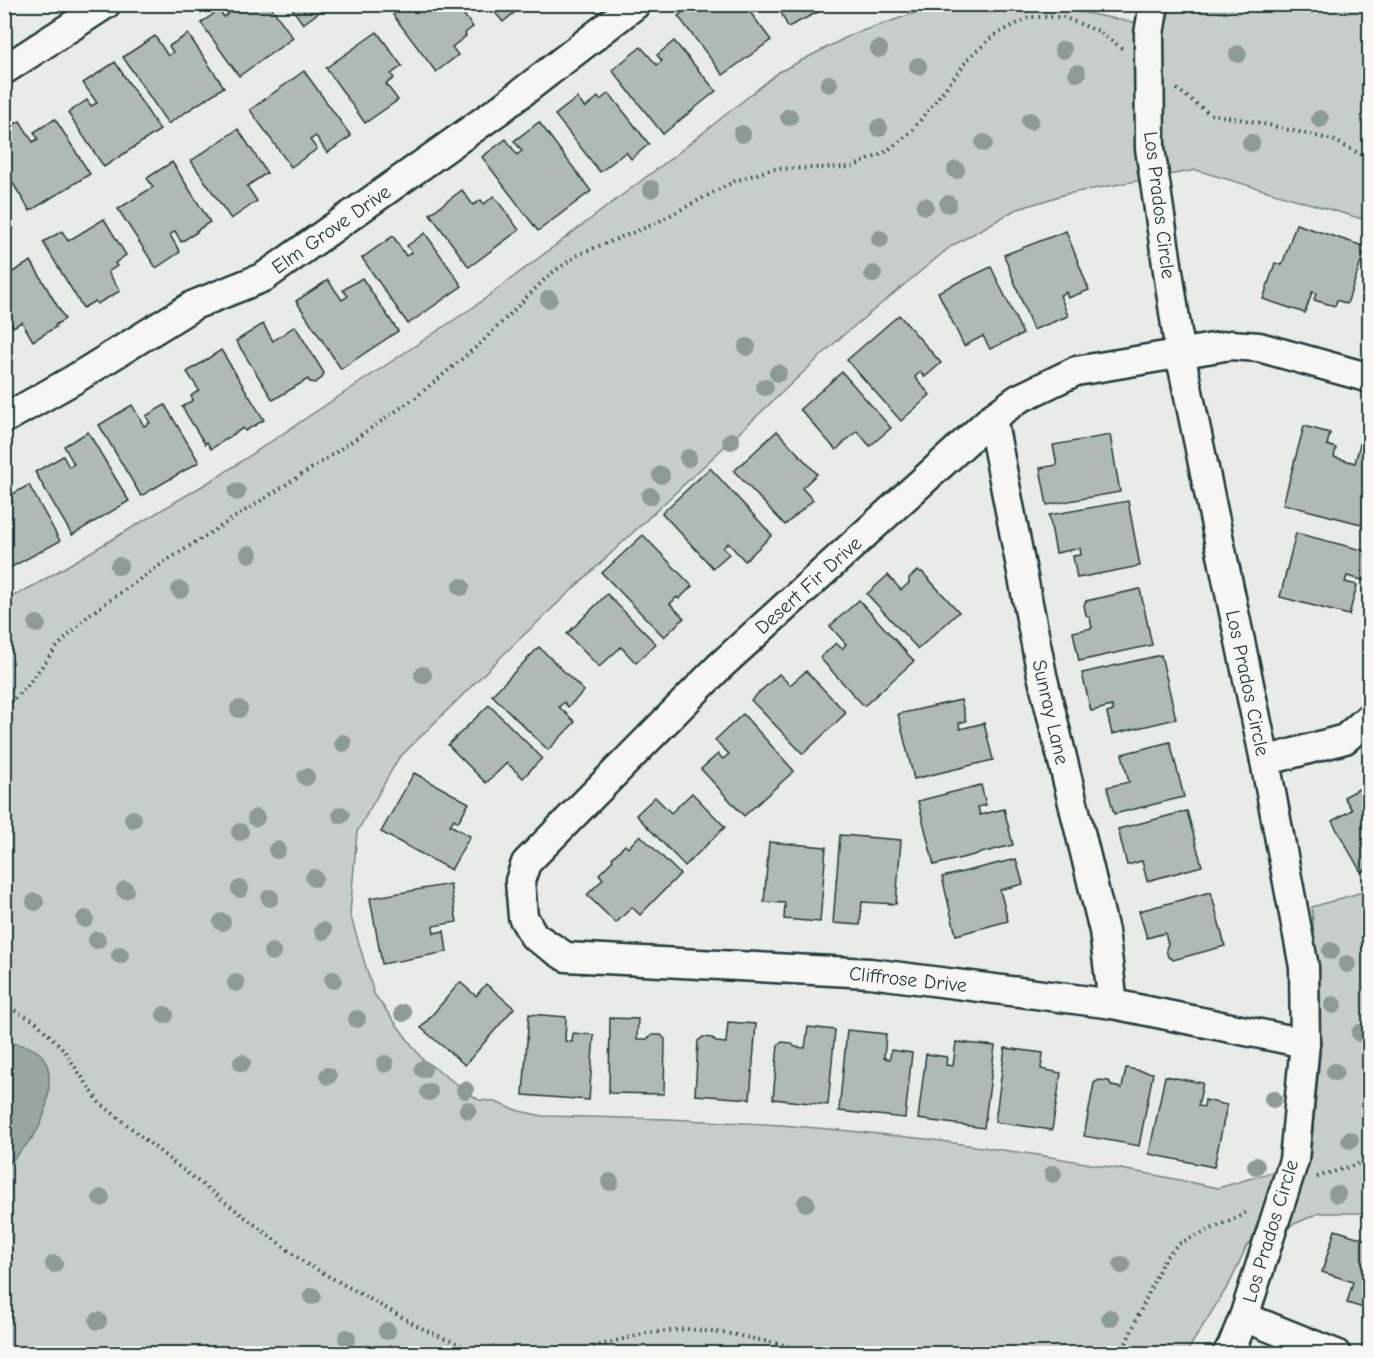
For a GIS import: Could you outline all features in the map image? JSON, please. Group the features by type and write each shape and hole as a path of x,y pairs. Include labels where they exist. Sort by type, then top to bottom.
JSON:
{"street":[{"path":"4,70 106,4"},
{"name":"Elm Grove Drive","path":"4,419 73,380 194,305 264,277 502,108 636,4"},
{"name":"Los Prados Circle","path":"1154,4 1149,34 1150,148 1180,353 1265,761 1304,967 1305,1043 1294,1160 1244,1317 1232,1347 1227,1353"},
{"name":"Desert Fir Drive","path":"523,917 520,881 526,863 719,667 992,418 1018,399 1076,372 1230,345 1259,347 1370,378"},
{"name":"Sunray Lane","path":"992,418 1042,675 1104,931 1113,1004"},
{"path":"1265,761 1345,739 1370,717"},
{"name":"Cliffrose Drive","path":"523,917 534,936 566,957 870,973 1113,1004 1305,1043"},
{"path":"1244,1317 1336,1353"}],"path":[{"path":"4,704 11,702 27,686 55,649 90,614 166,561 317,465 415,398 481,343 549,275 579,254 652,225 735,181 772,169 852,167 884,153 910,133 971,57 995,35 1030,17 1063,17 1098,31 1210,114 1333,140 1370,159"},
{"path":"4,1005 35,1022 63,1049 99,1102 174,1163 305,1263 425,1330 470,1349 492,1353"},
{"path":"1121,1353 1164,1259 1178,1244 1240,1216 1286,1186 1355,1165 1370,1158"},
{"path":"564,1353 647,1332 687,1329 731,1334 811,1353"}],"shaded area":[{"path":"970,5 1028,5 1059,8 1164,28 1169,5 1369,5 1369,221 1196,170 1066,194 1015,210 950,247 841,337 508,650 398,759 357,832 350,914 374,994 422,1059 479,1100 492,1101 519,1111 543,1116 781,1125 926,1139 1045,1156 1218,1188 1310,1161 1320,1055 1312,907 1369,890 1369,1213 1319,1213 1247,1245 1231,1281 1186,1353 5,1354 5,600 35,585 219,476 475,306 674,156 779,72 853,34 915,13"},
{"path":"5,1043 26,1046 40,1053 47,1064 49,1083 47,1103 38,1129 5,1168"}],"building":[{"path":"223,4 269,4 293,38 239,76 201,23 219,10 224,17 229,13"},
{"path":"289,4 330,4 303,24"},
{"path":"408,4 456,4 473,27 452,47 458,55 436,72 393,15"},
{"path":"488,4 525,4 503,22"},
{"path":"694,4 718,4 719,6 721,4 744,4 771,40 723,75 678,16"},
{"path":"777,4 834,4 788,27"},
{"path":"377,32 402,66 391,74 394,78 386,84 398,100 365,123 326,68"},
{"path":"188,34 224,87 168,124 123,57 155,36 168,56 173,52 169,46"},
{"path":"674,41 716,91 663,134 612,70 641,47 657,65 662,61 657,55"},
{"path":"115,62 160,130 104,167 68,113 87,100 91,106 97,103 83,83"},
{"path":"304,71 351,136 327,153 316,136 310,140 317,149 291,167 250,110"},
{"path":"609,93 649,144 631,159 626,152 600,172 555,115 577,98 585,108 598,97 600,100"},
{"path":"55,119 90,174 30,211 4,169 4,130 20,121 33,142 38,139 34,132"},
{"path":"539,122 591,191 538,231 482,157 506,139 517,155 522,151 514,141"},
{"path":"238,129 267,173 247,186 257,201 231,219 191,161"},
{"path":"172,162 210,222 181,242 175,231 170,235 180,252 156,268 118,209 153,187 147,178"},
{"path":"462,190 473,205 481,200 484,204 494,196 519,230 469,267 430,214"},
{"path":"4,207 11,221 4,224"},
{"path":"104,219 126,255 115,263 117,266 108,272 120,291 97,304 95,301 83,308 43,242 62,231 68,241"},
{"path":"1296,224 1366,247 1347,304 1337,300 1335,306 1314,300 1316,293 1312,292 1305,313 1263,299 1275,263 1282,265"},
{"path":"1066,231 1089,290 1068,298 1066,292 1060,295 1068,316 1033,330 1004,255"},
{"path":"425,233 462,286 408,324 362,258 393,236 406,256 412,252 407,246"},
{"path":"31,261 65,319 33,341 22,322 13,327 11,323 4,327 4,277"},
{"path":"991,267 1023,334 990,349 983,336 964,346 938,292"},
{"path":"362,278 398,331 341,369 296,301 328,280 342,300 348,296 343,290"},
{"path":"899,315 941,363 925,377 920,372 915,377 930,395 901,421 847,360"},
{"path":"263,324 273,341 295,326 324,373 322,378 315,383 308,379 273,400 236,341"},
{"path":"221,350 264,420 245,431 243,428 211,449 207,442 205,444 182,407 193,400 191,396 199,390 187,372"},
{"path":"842,372 891,428 870,446 857,431 836,450 800,409"},
{"path":"132,405 144,426 150,423 146,416 165,405 199,462 141,496 99,425"},
{"path":"1304,426 1330,433 1327,445 1336,448 1334,457 1355,463 1361,440 1370,442 1370,508 1365,525 1283,504"},
{"path":"777,431 817,474 802,488 813,500 785,525 734,471"},
{"path":"88,432 129,501 72,535 35,472 63,456 69,467 74,464 64,446"},
{"path":"1110,435 1120,492 1047,505 1040,468 1057,465 1053,445"},
{"path":"710,468 772,535 745,561 728,543 723,548 729,554 713,568 662,513"},
{"path":"29,485 60,541 4,571 4,501 7,505 13,502 9,496"},
{"path":"1128,501 1140,566 1077,578 1073,556 1081,555 1080,548 1056,553 1049,515"},
{"path":"1296,533 1370,552 1370,566 1366,581 1347,576 1345,582 1357,585 1349,615 1280,597"},
{"path":"643,535 692,586 679,599 677,597 670,604 684,618 664,637 602,573"},
{"path":"917,571 922,572 959,612 918,649 867,594 888,575 901,590"},
{"path":"1140,589 1152,645 1079,661 1073,632 1092,628 1090,618 1086,615 1084,605 1086,601"},
{"path":"607,594 656,644 636,663 621,647 599,667 567,634"},
{"path":"859,600 914,661 864,706 820,658 836,643 842,649 846,644 830,626"},
{"path":"539,647 584,691 568,707 564,702 559,707 575,722 548,750 492,695"},
{"path":"1161,655 1176,719 1112,734 1107,713 1113,711 1112,706 1091,711 1082,673"},
{"path":"806,671 846,713 803,754 751,700 779,674 790,685"},
{"path":"961,700 966,721 959,723 960,729 984,723 993,760 914,779 898,714"},
{"path":"489,705 542,758 523,778 507,763 486,783 448,745"},
{"path":"743,714 794,771 744,816 701,769 718,754 723,759 729,754 715,740"},
{"path":"1170,742 1184,797 1114,814 1107,787 1129,782 1122,754"},
{"path":"414,773 469,803 458,822 454,819 450,825 470,836 451,870 381,832"},
{"path":"1370,783 1370,867 1361,872 1332,821 1352,810 1344,797"},
{"path":"981,785 986,805 978,807 980,815 1004,809 1013,845 934,865 918,801"},
{"path":"692,793 725,827 685,866 636,815 655,797 671,813"},
{"path":"1187,811 1202,866 1147,881 1142,861 1127,865 1118,829"},
{"path":"640,835 680,874 640,915 632,907 616,923 587,895 603,879 599,874 613,860 612,858 625,845 628,848"},
{"path":"840,835 901,840 896,904 862,902 860,925 833,923"},
{"path":"769,842 826,847 820,922 784,919 785,903 764,902"},
{"path":"1016,859 1023,884 1000,890 1008,921 956,935 942,877"},
{"path":"450,884 457,922 433,926 434,933 444,931 447,952 382,964 370,898"},
{"path":"1211,892 1225,946 1173,960 1168,957 1165,933 1147,938 1139,911"},
{"path":"460,982 476,996 486,984 514,1008 465,1065 421,1028"},
{"path":"529,1014 566,1017 565,1041 572,1042 573,1033 594,1035 589,1100 523,1095"},
{"path":"610,1018 638,1019 637,1039 661,1035 665,1039 664,1094 609,1093"},
{"path":"728,1022 756,1024 750,1099 695,1095 698,1041 703,1037 726,1043"},
{"path":"808,1027 835,1030 828,1105 773,1099 778,1045 782,1042 791,1043 795,1047 805,1048"},
{"path":"847,1030 886,1034 884,1058 890,1059 891,1050 912,1053 905,1118 839,1111"},
{"path":"956,1042 995,1046 984,1128 918,1119 926,1054 947,1057 946,1065 953,1066"},
{"path":"1005,1048 1043,1053 1041,1069 1061,1073 1052,1130 995,1122"},
{"path":"1126,1068 1153,1073 1139,1146 1084,1136 1094,1083 1099,1080 1109,1081 1112,1086 1122,1088"},
{"path":"1165,1076 1203,1083 1198,1106 1204,1107 1205,1100 1227,1105 1214,1167 1149,1154"},
{"path":"1335,1230 1370,1241 1370,1310 1347,1303 1353,1282 1322,1272"}]}
